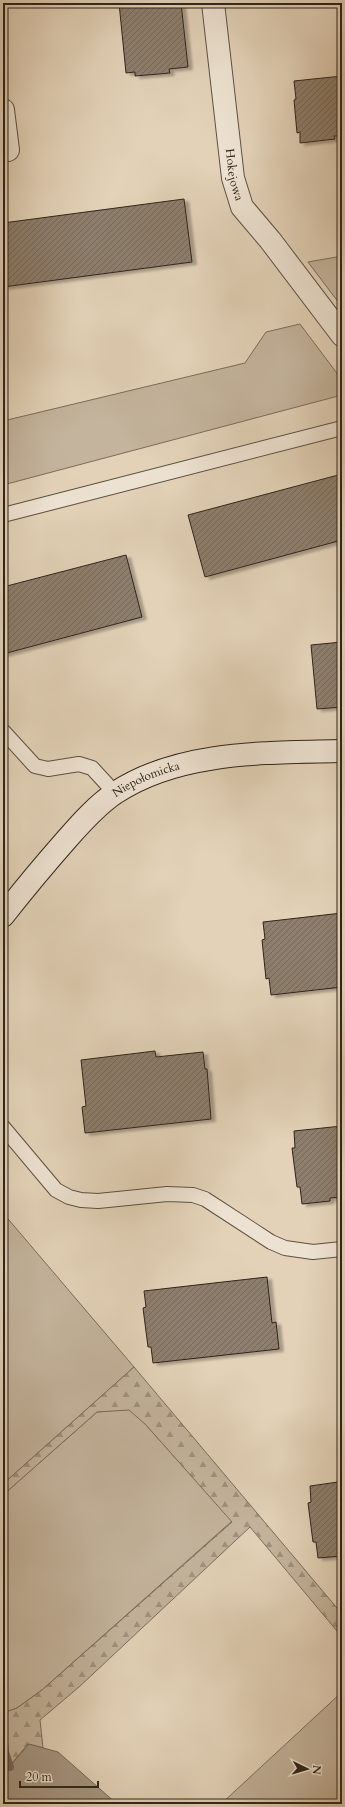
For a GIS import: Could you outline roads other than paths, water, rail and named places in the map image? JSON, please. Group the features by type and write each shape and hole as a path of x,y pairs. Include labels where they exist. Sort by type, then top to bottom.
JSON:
{"street":[{"name":"Hokejowa","path":"213,3 232,178 242,207 270,240 342,335"},
{"path":"3,110 6,150"},
{"name":"Niepołomicka","path":"3,916 34,876 85,819 115,793 148,777 180,766 213,758 250,754 342,751"}],"lane":[{"path":"3,515 342,428"},
{"path":"3,731 35,766 48,768 79,764 92,768 115,793"},
{"path":"3,1128 56,1190 69,1197 81,1200 98,1201 167,1194 193,1195 205,1199 271,1242 285,1248 313,1252 342,1249"}],"waterway":[{"path":"3,1733 5,1752 10,1767"}]}
